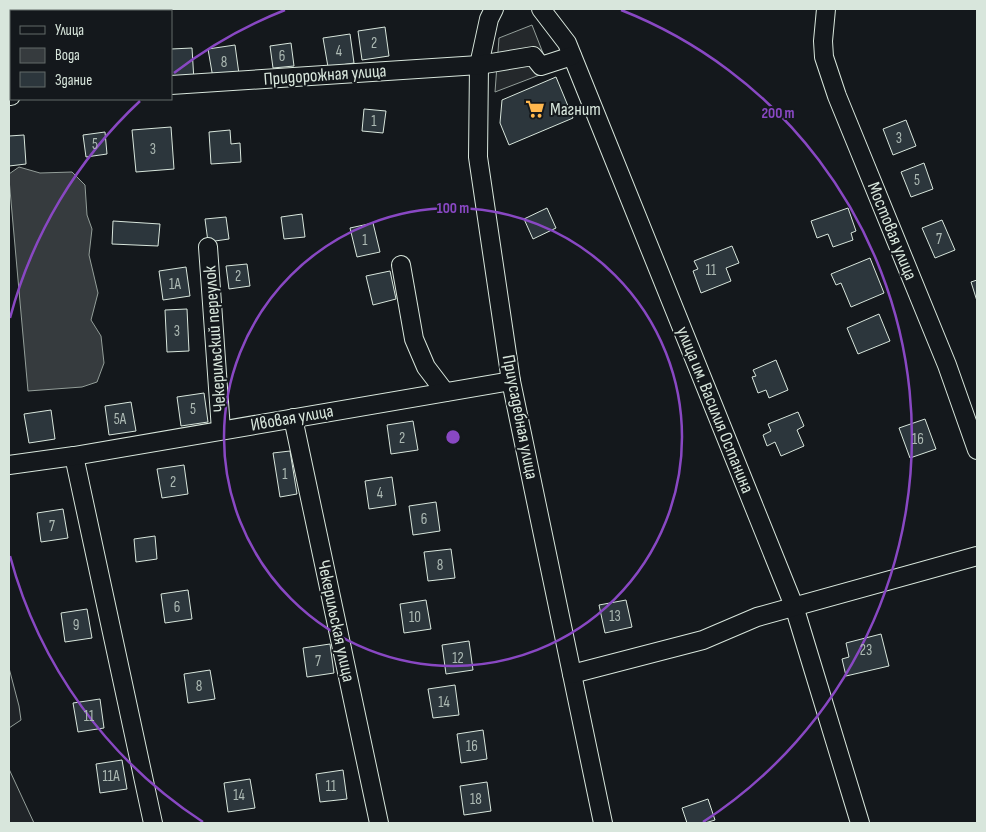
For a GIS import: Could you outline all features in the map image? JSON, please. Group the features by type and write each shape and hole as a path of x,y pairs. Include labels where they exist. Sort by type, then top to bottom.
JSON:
{"street":[{"name":"Приусадебная улица","path":"494,9 489,19 479,65 478,157 511,381 603,823"},
{"name":"улица им. Василия Останина","path":"541,9 567,43 794,606 860,823"},
{"name":"Мостовая улица","path":"826,9 823,41 824,57 837,96 947,365 977,450"},
{"name":"Придорожная улица","path":"172,85 479,65 533,56 541,66 572,56"},
{"name":"Чекерильский переулок","path":"208,247 221,430"},
{"path":"401,265 414,339 426,367 445,392"},
{"name":"Ивовая улица","path":"9,465 74,456 511,381"},
{"name":"Чекерильская улица","path":"292,418 379,823"},
{"path":"74,456 153,823"},
{"path":"572,674 703,640 757,617 977,556"}],"shaded area":[{"path":"532,25 550,71 495,92 499,38"},
{"path":"9,668 21,720 9,728"},
{"path":"9,769 34,823 9,823"}],"water":[{"path":"19,167 40,173 72,172 85,185 87,215 92,229 89,255 98,293 91,320 101,336 104,363 97,382 82,387 28,391 9,179 9,174"}],"building":[{"path":"385,27 389,56 362,60 358,31"},
{"path":"350,34 354,63 328,67 323,38"},
{"path":"291,43 294,66 273,68 270,46"},
{"path":"235,45 239,74 213,78 208,49"},
{"path":"192,48 194,81 172,82 172,49"},
{"name":"Магнит","path":"556,77 573,118 509,145 500,123 502,100"},
{"path":"364,109 386,111 383,133 362,131"},
{"path":"906,120 916,146 893,155 883,129"},
{"path":"171,127 174,169 136,172 132,130"},
{"path":"230,130 231,144 240,143 241,162 211,164 209,132"},
{"path":"105,132 107,154 86,157 83,135"},
{"path":"24,135 26,164 9,166 9,136"},
{"path":"924,163 933,189 911,197 901,172"},
{"path":"547,208 556,228 533,239 524,219"},
{"path":"848,208 856,231 851,233 853,240 833,247 828,234 817,238 811,221"},
{"path":"302,214 305,237 284,239 281,217"},
{"path":"226,217 229,239 208,242 205,219"},
{"path":"942,220 955,250 935,258 922,228"},
{"path":"113,221 160,224 158,246 112,244"},
{"path":"373,223 380,252 357,257 350,228"},
{"path":"732,246 739,263 726,268 731,281 701,293 693,271 698,269 694,261"},
{"path":"870,258 884,293 851,307 841,283 836,285 831,274"},
{"path":"247,264 250,286 229,289 226,266"},
{"path":"186,267 190,296 163,300 159,271"},
{"path":"390,271 396,299 373,305 366,276"},
{"path":"977,280 977,301 971,282"},
{"path":"187,309 189,351 167,352 165,310"},
{"path":"879,314 890,341 858,354 847,328"},
{"path":"776,360 788,390 769,398 766,390 758,393 752,377 756,376 753,370"},
{"path":"204,393 208,422 181,426 177,397"},
{"path":"131,402 136,431 109,435 105,406"},
{"path":"51,410 55,439 29,443 24,414"},
{"path":"798,412 804,426 797,430 804,446 781,456 775,442 767,446 763,435 771,431 768,424"},
{"path":"925,419 936,449 910,458 899,428"},
{"path":"413,421 418,450 391,454 387,425"},
{"path":"290,451 297,494 280,497 273,453"},
{"path":"184,465 188,494 162,498 157,469"},
{"path":"392,477 396,505 369,509 365,481"},
{"path":"436,502 440,531 413,535 409,506"},
{"path":"63,509 68,538 41,542 37,513"},
{"path":"155,536 157,559 136,562 134,539"},
{"path":"451,549 455,578 428,581 424,552"},
{"path":"188,590 192,619 165,623 161,594"},
{"path":"426,600 431,629 404,633 400,604"},
{"path":"626,600 632,627 605,633 599,605"},
{"path":"87,609 92,638 65,642 61,613"},
{"path":"881,634 889,666 846,676 842,659 849,657 846,643"},
{"path":"469,641 473,670 446,674 442,645"},
{"path":"330,644 334,673 307,677 303,648"},
{"path":"210,670 215,699 188,703 184,674"},
{"path":"455,685 459,715 433,718 428,689"},
{"path":"100,699 104,728 78,732 73,703"},
{"path":"483,730 487,759 461,763 457,734"},
{"path":"122,760 127,789 100,793 96,764"},
{"path":"343,770 347,799 320,802 316,774"},
{"path":"250,779 255,808 228,812 224,783"},
{"path":"487,782 491,811 464,815 460,786"},
{"path":"708,799 715,820 705,823 687,823 682,808"}],"place":[{"name":"Магнит","path":"535,109"}]}
